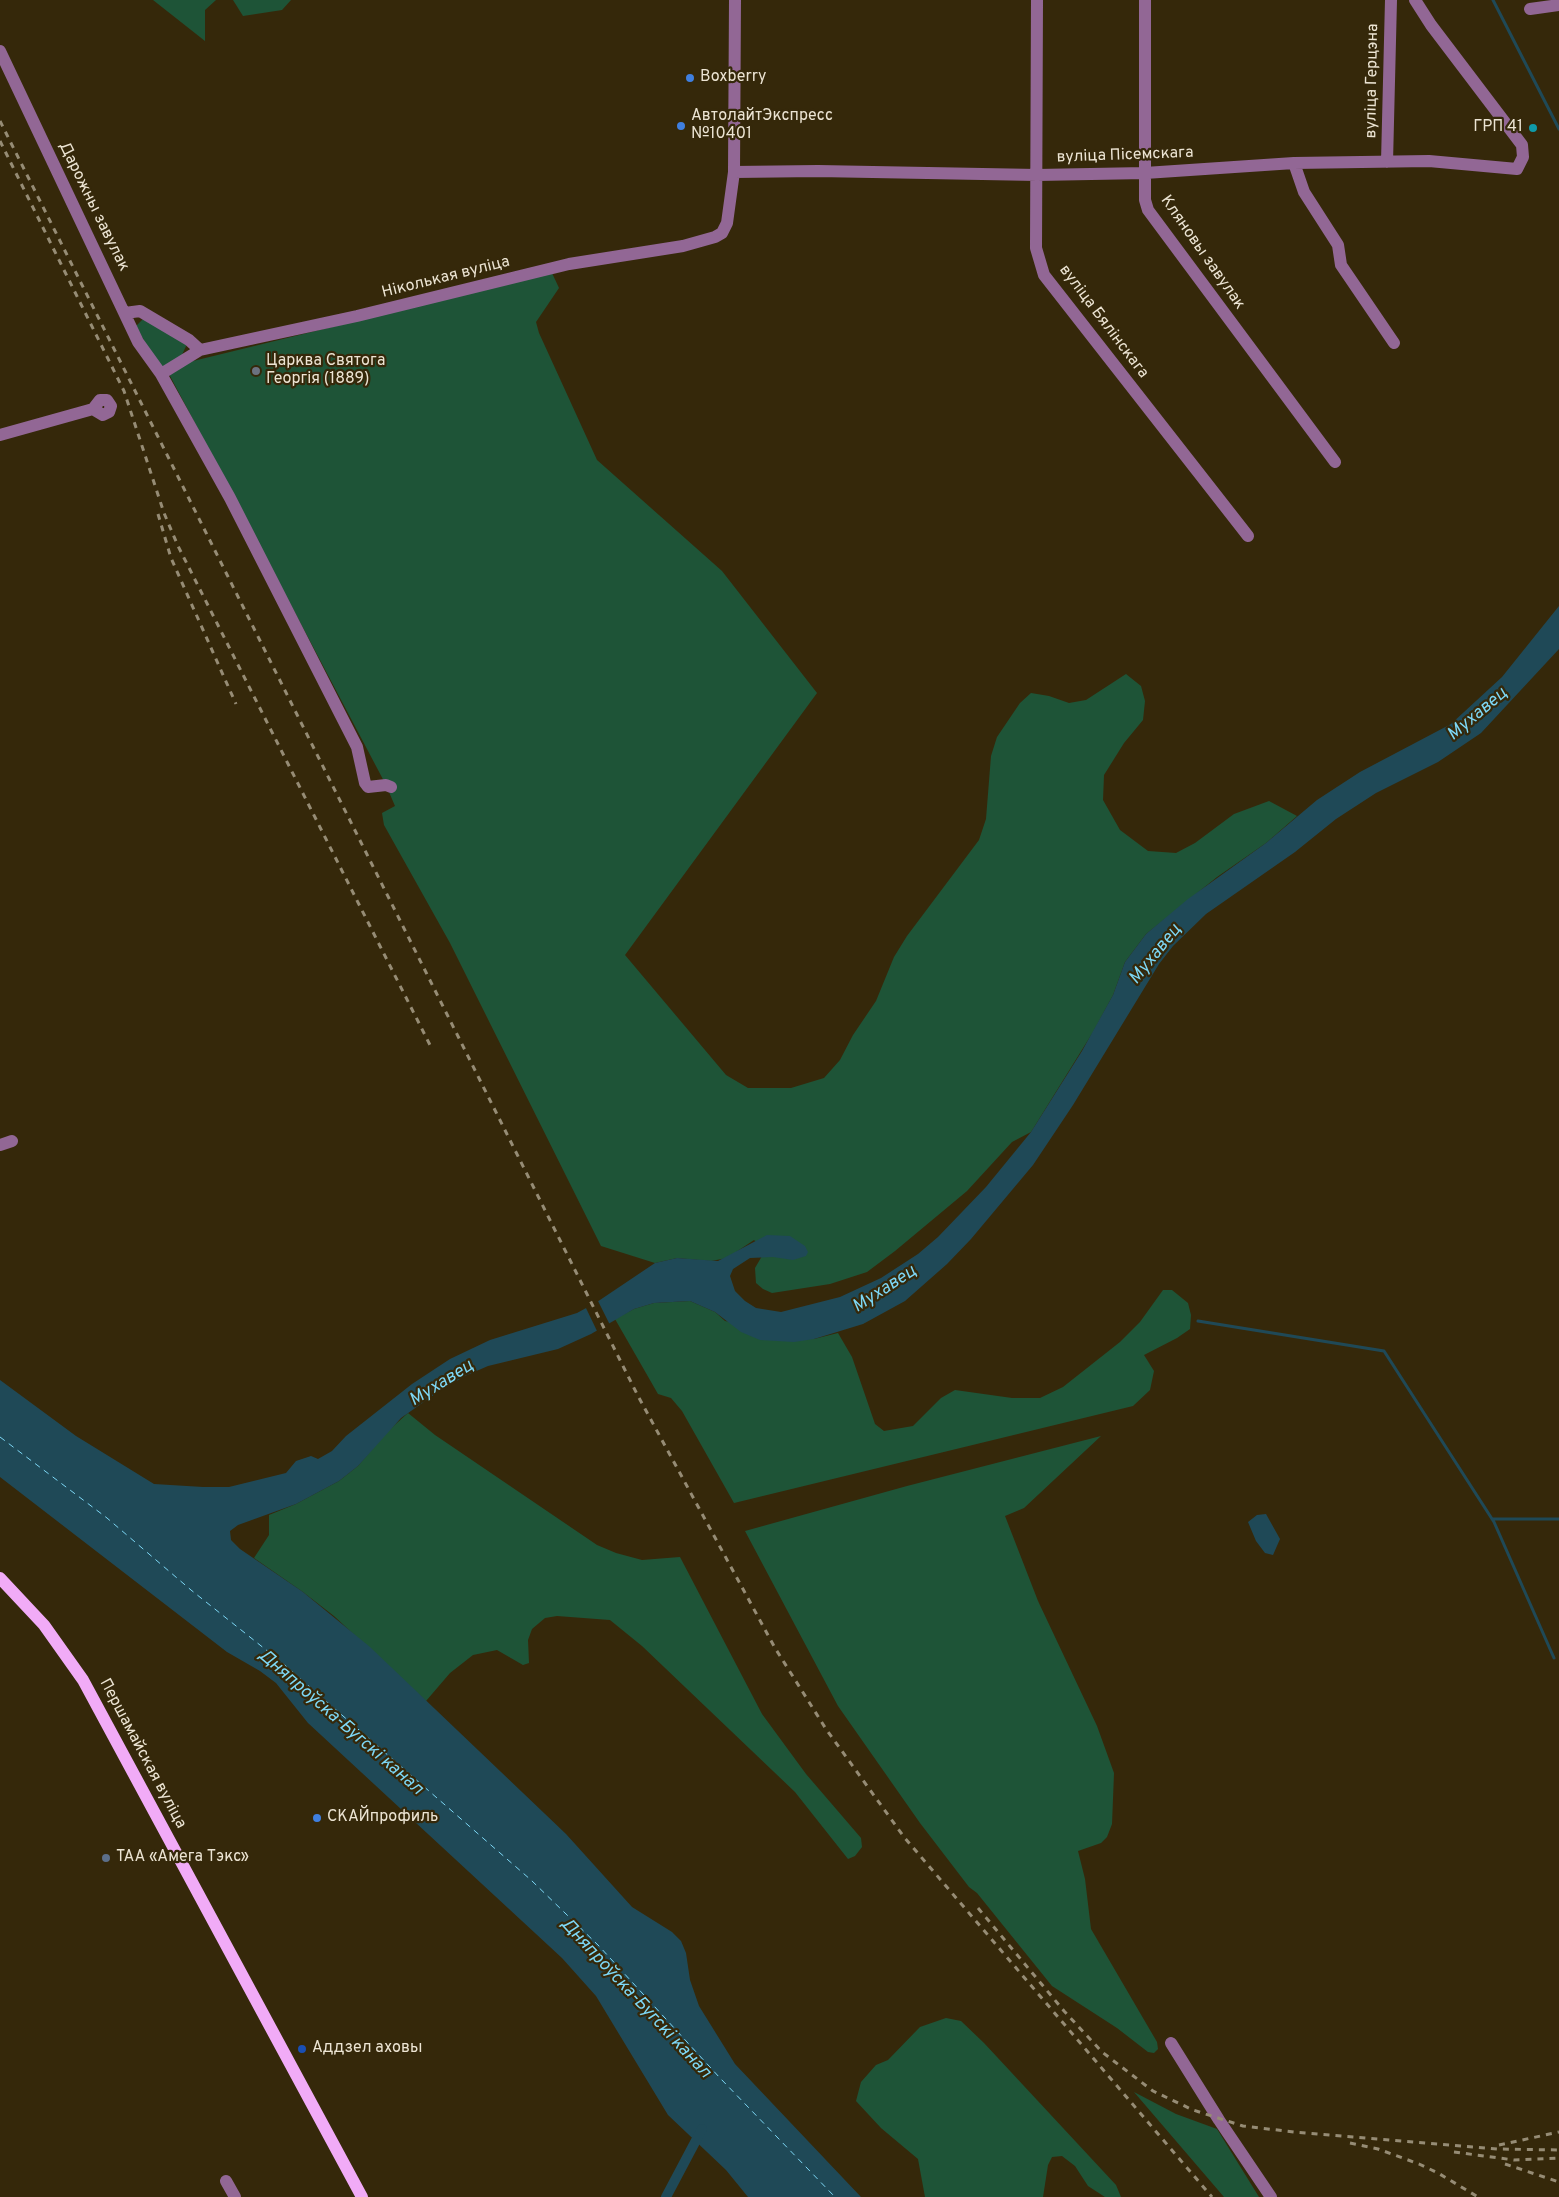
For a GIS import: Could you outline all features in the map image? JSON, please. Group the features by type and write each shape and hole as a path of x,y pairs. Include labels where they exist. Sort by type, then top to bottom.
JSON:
{"main road":[{"name":"Першамайская вуліца","path":"0,1578 44,1625 83,1680 362,2197"}],"street":[{"name":"Ніколькая вуліца","path":"161,374 200,350 357,316 569,264 703,242 722,233 727,223 734,172 735,0"},
{"name":"вуліца Бялінскага","path":"1037,0 1036,248 1044,275 1248,536"},
{"name":"Кляновы завулак","path":"1145,0 1145,200 1148,210 1334,462"},
{"name":"вуліца Герцэна","path":"1387,162 1391,0"},
{"name":"вуліца Пісемскага","path":"734,172 818,171 1037,176 1145,173 1294,163 1429,161 1517,169 1523,157 1522,145 1431,25 1415,0"},
{"path":"1530,9 1559,5"},
{"name":"Дарожны завулак","path":"0,51 138,342 161,374 230,498 357,746 365,783 368,788 386,785 391,787"},
{"path":"1294,163 1304,192 1338,245 1341,265 1394,343"},
{"path":"125,313 140,311 189,340 200,350"},
{"path":"0,435 93,409"},
{"path":"1171,2043 1219,2120 1271,2197"},
{"path":"226,2181 235,2197"}],"green space":[{"path":"153,0 216,0 205,10 205,41"},
{"path":"233,0 291,0 282,10 243,16"},
{"path":"552,273 559,288 536,322 539,333 597,460 722,571 817,693 625,955 726,1075 748,1088 791,1088 824,1078 840,1060 853,1035 876,1001 894,957 907,936 979,840 986,819 991,756 997,737 1020,703 1031,693 1049,696 1069,703 1086,700 1126,674 1141,686 1145,701 1143,720 1124,743 1104,775 1103,800 1120,830 1148,851 1176,853 1195,843 1234,814 1269,801 1297,816 1266,843 1217,877 1146,934 1125,962 1113,995 1093,1032 1031,1132 1012,1142 967,1191 895,1251 867,1272 830,1284 772,1293 763,1289 756,1283 755,1268 762,1256 773,1257 754,1240 727,1258 711,1261 677,1258 655,1263 601,1246 450,943 384,825 382,813 395,806 386,785 169,374 185,363"},
{"path":"143,319 187,344 181,357 166,366 158,366 136,326"},
{"path":"1163,1290 1172,1290 1188,1303 1191,1315 1190,1329 1144,1355 1154,1371 1150,1390 1133,1406 734,1503 682,1411 671,1398 658,1394 615,1319 634,1309 654,1303 690,1301 715,1312 725,1321 814,1339 838,1333 852,1357 875,1424 884,1431 913,1426 941,1398 955,1390 1012,1398 1040,1398 1063,1387 1120,1342 1140,1322"},
{"path":"408,1413 435,1435 597,1545 616,1553 642,1560 680,1557 762,1714 806,1774 861,1838 862,1847 855,1856 848,1859 795,1792 642,1646 610,1620 557,1616 545,1618 532,1629 528,1640 529,1663 523,1665 497,1650 473,1655 450,1673 426,1701 334,1616 254,1558 269,1535 269,1515 296,1504 339,1481 358,1466 387,1432"},
{"path":"1101,1436 1024,1508 1005,1516 1038,1601 1097,1726 1114,1773 1112,1824 1107,1837 1101,1843 1078,1851 1085,1879 1091,1929 1157,2042 1158,2049 1154,2053 1148,2052 1117,2028 1052,1986 977,1893 969,1887 920,1823 838,1706 745,1531 907,1486"},
{"path":"946,2018 961,2021 984,2043 1116,2185 1121,2197 1105,2197 1088,2186 1075,2166 1062,2156 1052,2157 1048,2165 1043,2197 925,2197 918,2159 881,2128 856,2101 861,2082 876,2065 888,2060 920,2027"},
{"path":"1134,2092 1176,2114 1217,2129 1259,2197 1224,2197"}],"water":[{"path":"1559,606 1559,649 1481,733 1438,762 1376,793 1336,819 1295,852 1206,914 1173,946 1159,964 1073,1105 1033,1165 971,1239 947,1264 905,1301 863,1324 814,1339 794,1342 760,1340 741,1332 715,1312 690,1301 654,1303 634,1309 591,1334 558,1349 488,1366 465,1376 401,1418 358,1466 339,1481 296,1504 238,1525 230,1531 231,1540 240,1549 303,1592 370,1647 566,1834 632,1907 672,1932 681,1941 686,1953 690,1980 699,2006 735,2064 861,2197 748,2197 726,2170 668,2115 596,1996 562,1958 308,1723 276,1683 260,1671 227,1652 0,1477 0,1380 76,1436 154,1484 229,1487 286,1473 296,1461 311,1456 318,1459 332,1451 346,1436 412,1384 450,1359 490,1340 577,1313 597,1302 655,1263 677,1258 718,1261 767,1235 790,1236 805,1246 808,1252 806,1256 793,1260 773,1257 750,1258 733,1269 730,1276 735,1291 745,1301 756,1308 781,1312 840,1297 881,1278 918,1254 938,1237 986,1187 1031,1132 1082,1051 1113,995 1125,962 1146,934 1188,899 1266,843 1317,800 1360,772 1451,724 1502,677"},
{"path":"1266,1514 1280,1539 1273,1555 1265,1553 1256,1541 1248,1522 1257,1515"}],"pier":[{"path":"597,1299 610,1325 598,1333 585,1306"}],"waterway":[{"path":"1493,0 1559,129"},
{"path":"1198,1321 1384,1351 1494,1522 1554,1658"},
{"path":"1492,1519 1559,1519"},
{"path":"666,2197 702,2129"}],"ferry route":[{"path":"0,1437 107,1518 191,1590 280,1661 531,1880 599,1946 720,2078 835,2197"}],"railway":[{"path":"0,121 638,1396 775,1648 826,1729 904,1837 1212,2197"},
{"path":"0,141 124,391 164,513 178,546 431,1047"},
{"path":"158,514 171,558 236,704"},
{"path":"978,1908 1064,2011 1102,2052 1153,2091 1193,2110 1243,2126 1294,2132 1498,2149 1559,2150"},
{"path":"1499,2145 1559,2132"},
{"path":"1350,2143 1378,2149 1419,2164 1478,2197"},
{"path":"1454,2152 1514,2160 1559,2158"},
{"path":"1505,2164 1559,2182"}],"place":[{"name":"Boxberry","path":"690,78"},
{"name":"АвтолайтЭкспресс №10401","path":"681,126"},
{"name":"ГРП 41","path":"1533,128"},
{"name":"Царква Святога Георгія (1889)","path":"256,371"},
{"name":"СКАЙпрофиль","path":"317,1818"},
{"name":"ТАА «Амега Тэкс»","path":"106,1858"},
{"name":"Аддзел аховы","path":"302,2049"}],"water label":[{"name":"Мухавец","path":"1478,715"},
{"name":"Мухавец","path":"1156,955"},
{"name":"Мухавец","path":"885,1290"},
{"name":"Мухавец","path":"442,1384"},
{"name":"Дняпроўска-Бугскі канал","path":"340,1723"},
{"name":"Дняпроўска-Бугскі канал","path":"635,1999"}]}
